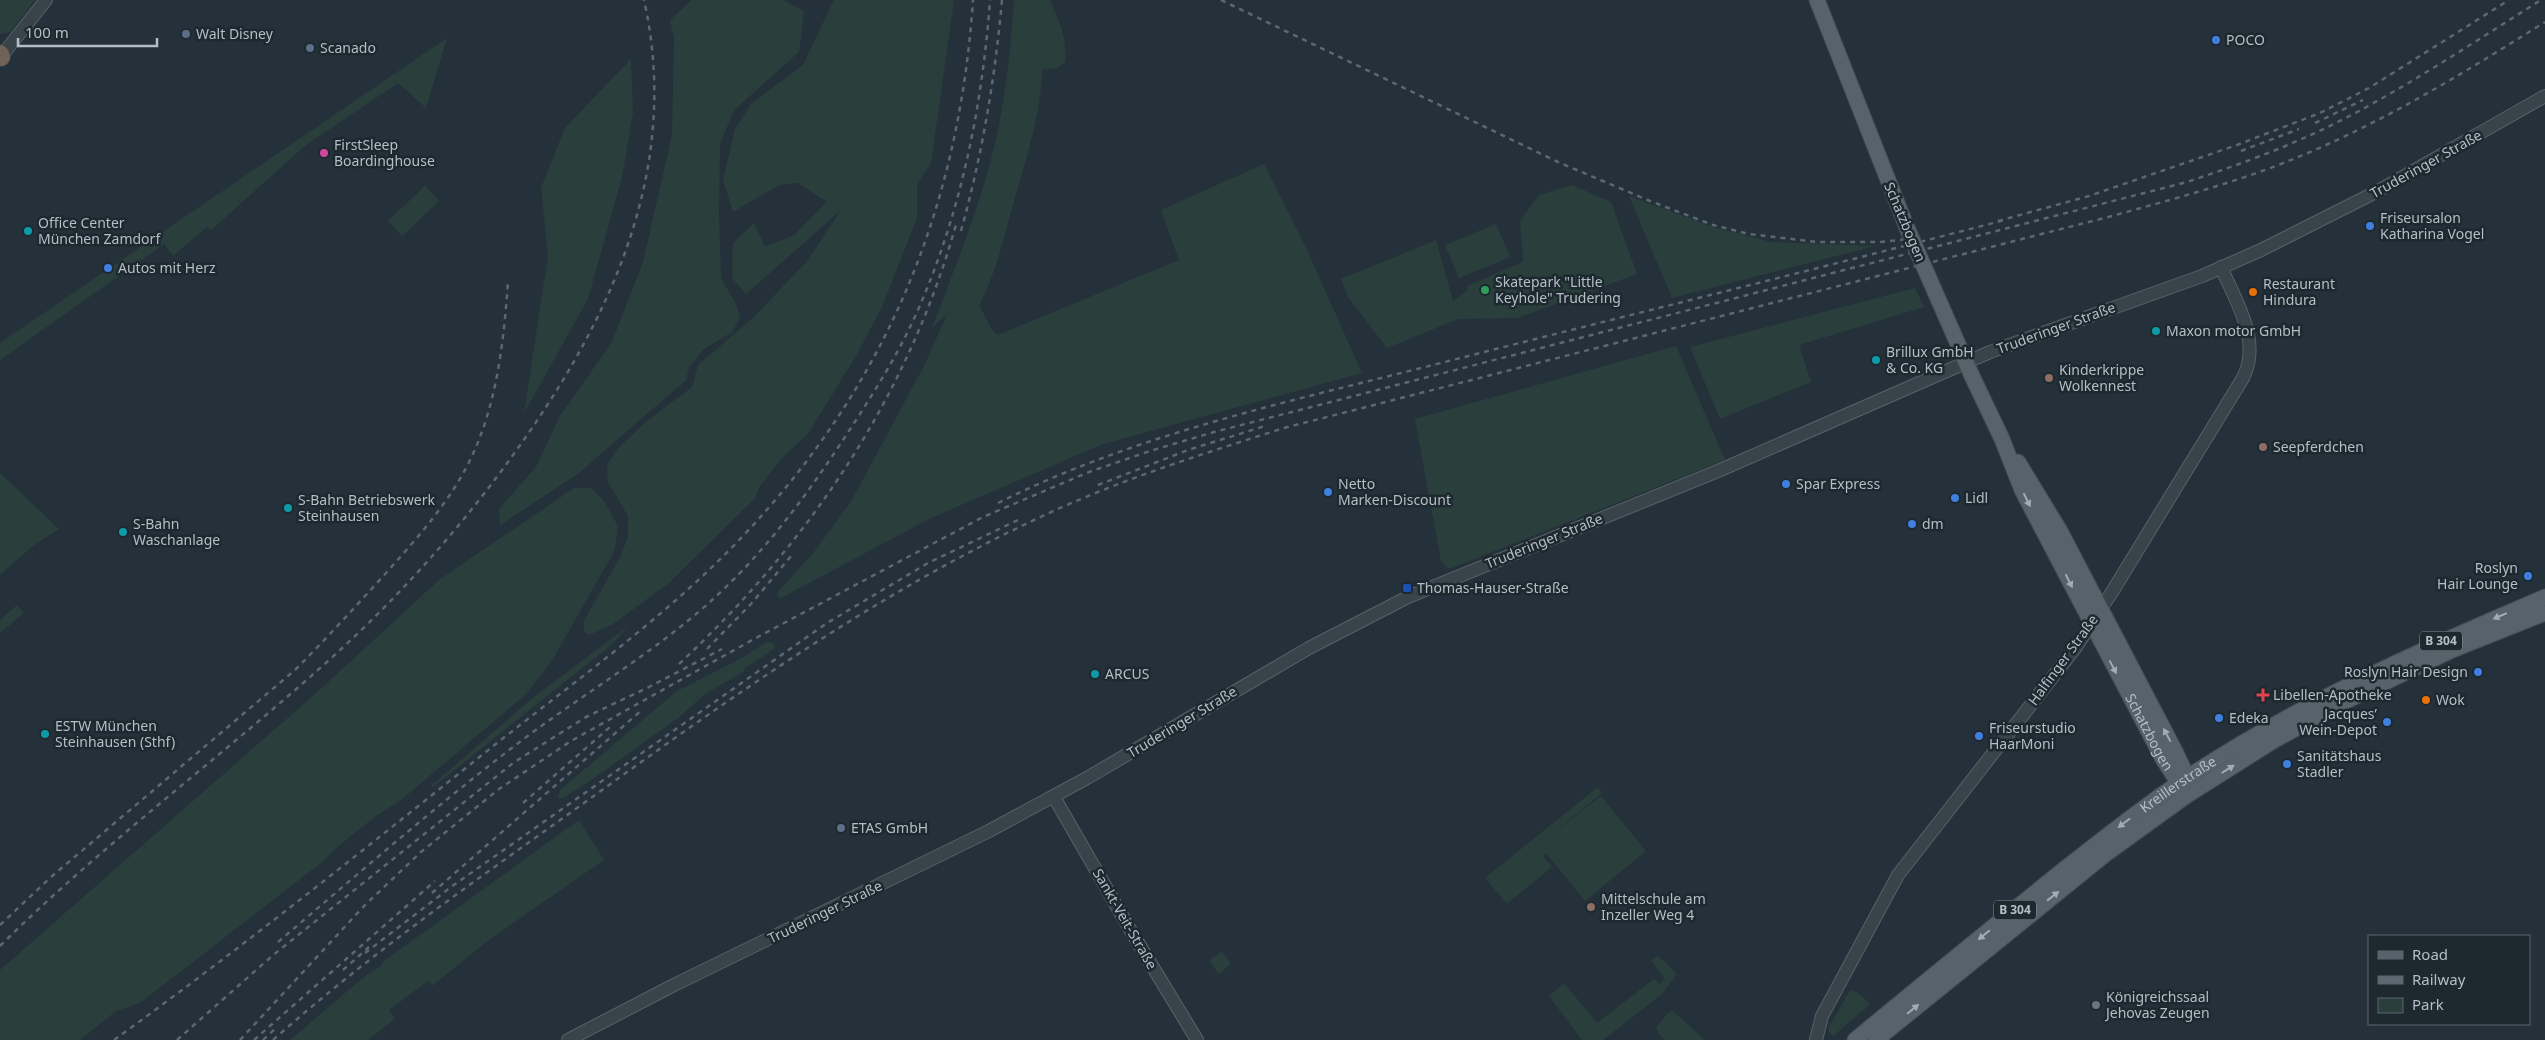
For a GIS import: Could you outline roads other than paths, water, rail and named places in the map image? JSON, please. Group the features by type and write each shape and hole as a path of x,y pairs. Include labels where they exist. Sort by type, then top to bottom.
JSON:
{"main road":[{"name":"Schatzbogen","path":"1817,0 1907,228 2002,439 2022,490 2091,624 2183,786"},
{"name":"Schatzbogen","path":"2002,439 2055,523 2101,609 2176,753 2183,786"},
{"name":"Kreillerstraße","path":"1855,1040 2045,885 2183,786 2276,723 2446,639 2545,597"},
{"name":"Kreillerstraße","path":"1876,1040 2107,853 2183,786 2273,741 2348,700 2452,650 2545,613"}],"street":[{"path":"0,56 46,0"},
{"name":"Truderinger Straße","path":"568,1040 674,985 980,836 1054,796 1301,653 1424,590 1718,471 1998,348 2221,268 2301,231 2376,192 2545,96"},
{"name":"Halfinger Straße","path":"1817,1039 1822,1016 1898,875 2067,658 2091,624 2246,372 2251,358 2249,336 2221,268"},
{"name":"Sankt-Veit-Straße","path":"1054,796 1131,931 1197,1040"}],"railway":[{"path":"0,946 80,872 287,697 354,637 403,588 449,537 513,455 548,404 580,351 607,297 629,241 645,183 653,124 653,63 644,0"},
{"path":"114,1040 300,900 648,624 711,568 741,538 792,480 836,419 874,356 906,290 932,222 951,151 965,77 973,0"},
{"path":"278,942 459,789 548,721 657,645 709,603 748,564 805,495 831,459 880,382 905,338 929,285 943,246 966,165 981,83 990,0"},
{"path":"961,231 987,117 996,59 1002,0"},
{"path":"1221,0 1558,162 1713,225 1749,234 1817,242 1881,242 1908,239"},
{"path":"1998,221 2089,196 2237,145 2320,113 2369,88 2509,0"},
{"path":"240,1040 365,905 421,852 499,789 571,741 754,639 983,517 1089,472 1214,432 2187,182 2263,155 2336,123 2414,79 2541,0"},
{"path":"273,1040 347,978 422,920 742,691 855,618 913,584 972,551 1063,507 1156,470 1284,428 2112,216 2233,181 2303,155 2366,126 2457,76 2545,22"},
{"path":"2315,123 2363,100"},
{"path":"2241,151 2299,129"},
{"path":"998,503 1102,458 1210,423 1319,393 2005,220"},
{"path":"679,664 727,617 771,568 812,516 849,462 882,405 912,346 937,285 957,221"},
{"path":"0,925 51,877 295,670 386,573 433,519 463,474 480,437 487,416 498,371 508,281"},
{"path":"1098,485 1188,450 1265,426"},
{"path":"365,953 451,887 827,623 928,563 1018,520"},
{"path":"707,649 751,604 792,555"},
{"path":"177,1040 272,956 513,763 586,717 722,649"},
{"path":"432,893 643,709"},
{"path":"523,803 610,727"},
{"path":"254,1040 435,881"},
{"path":"343,970 369,947"},
{"path":"263,1040 277,1027"}],"place":[{"name":"Walt Disney","path":"186,34"},
{"name":"POCO","path":"2216,40"},
{"name":"Scanado","path":"310,48"},
{"name":"FirstSleep Boardinghouse","path":"324,153"},
{"name":"Friseursalon Katharina Vogel","path":"2370,226"},
{"name":"Office Center München Zamdorf","path":"28,231"},
{"name":"Autos mit Herz","path":"108,268"},
{"name":"Skatepark \"Little Keyhole\" Trudering","path":"1485,290"},
{"name":"Restaurant Hindura","path":"2253,292"},
{"name":"Maxon motor GmbH","path":"2156,331"},
{"name":"Brillux GmbH & Co. KG","path":"1876,360"},
{"name":"Kinderkrippe Wolkennest","path":"2049,378"},
{"name":"Seepferdchen","path":"2263,447"},
{"name":"Spar Express","path":"1786,484"},
{"name":"Netto Marken-Discount","path":"1328,492"},
{"name":"Lidl","path":"1955,498"},
{"name":"S-Bahn Betriebswerk Steinhausen","path":"288,508"},
{"name":"dm","path":"1912,524"},
{"name":"S-Bahn Waschanlage","path":"123,532"},
{"name":"Roslyn Hair Lounge","path":"2528,576"},
{"name":"Thomas-Hauser-Straße","path":"1407,588"},
{"name":"Roslyn Hair Design","path":"2478,672"},
{"name":"ARCUS","path":"1095,674"},
{"name":"Libellen-Apotheke","path":"2263,695"},
{"name":"Wok","path":"2426,700"},
{"name":"Edeka","path":"2219,718"},
{"name":"Jacques’ Wein-Depot","path":"2387,722"},
{"name":"ESTW München Steinhausen (Sthf)","path":"45,734"},
{"name":"Friseurstudio HaarMoni","path":"1979,736"},
{"name":"Sanitätshaus Stadler","path":"2287,764"},
{"name":"ETAS GmbH","path":"841,828"},
{"name":"Mittelschule am Inzeller Weg 4","path":"1591,907"},
{"name":"Königreichssaal Jehovas Zeugen","path":"2096,1005"}]}
